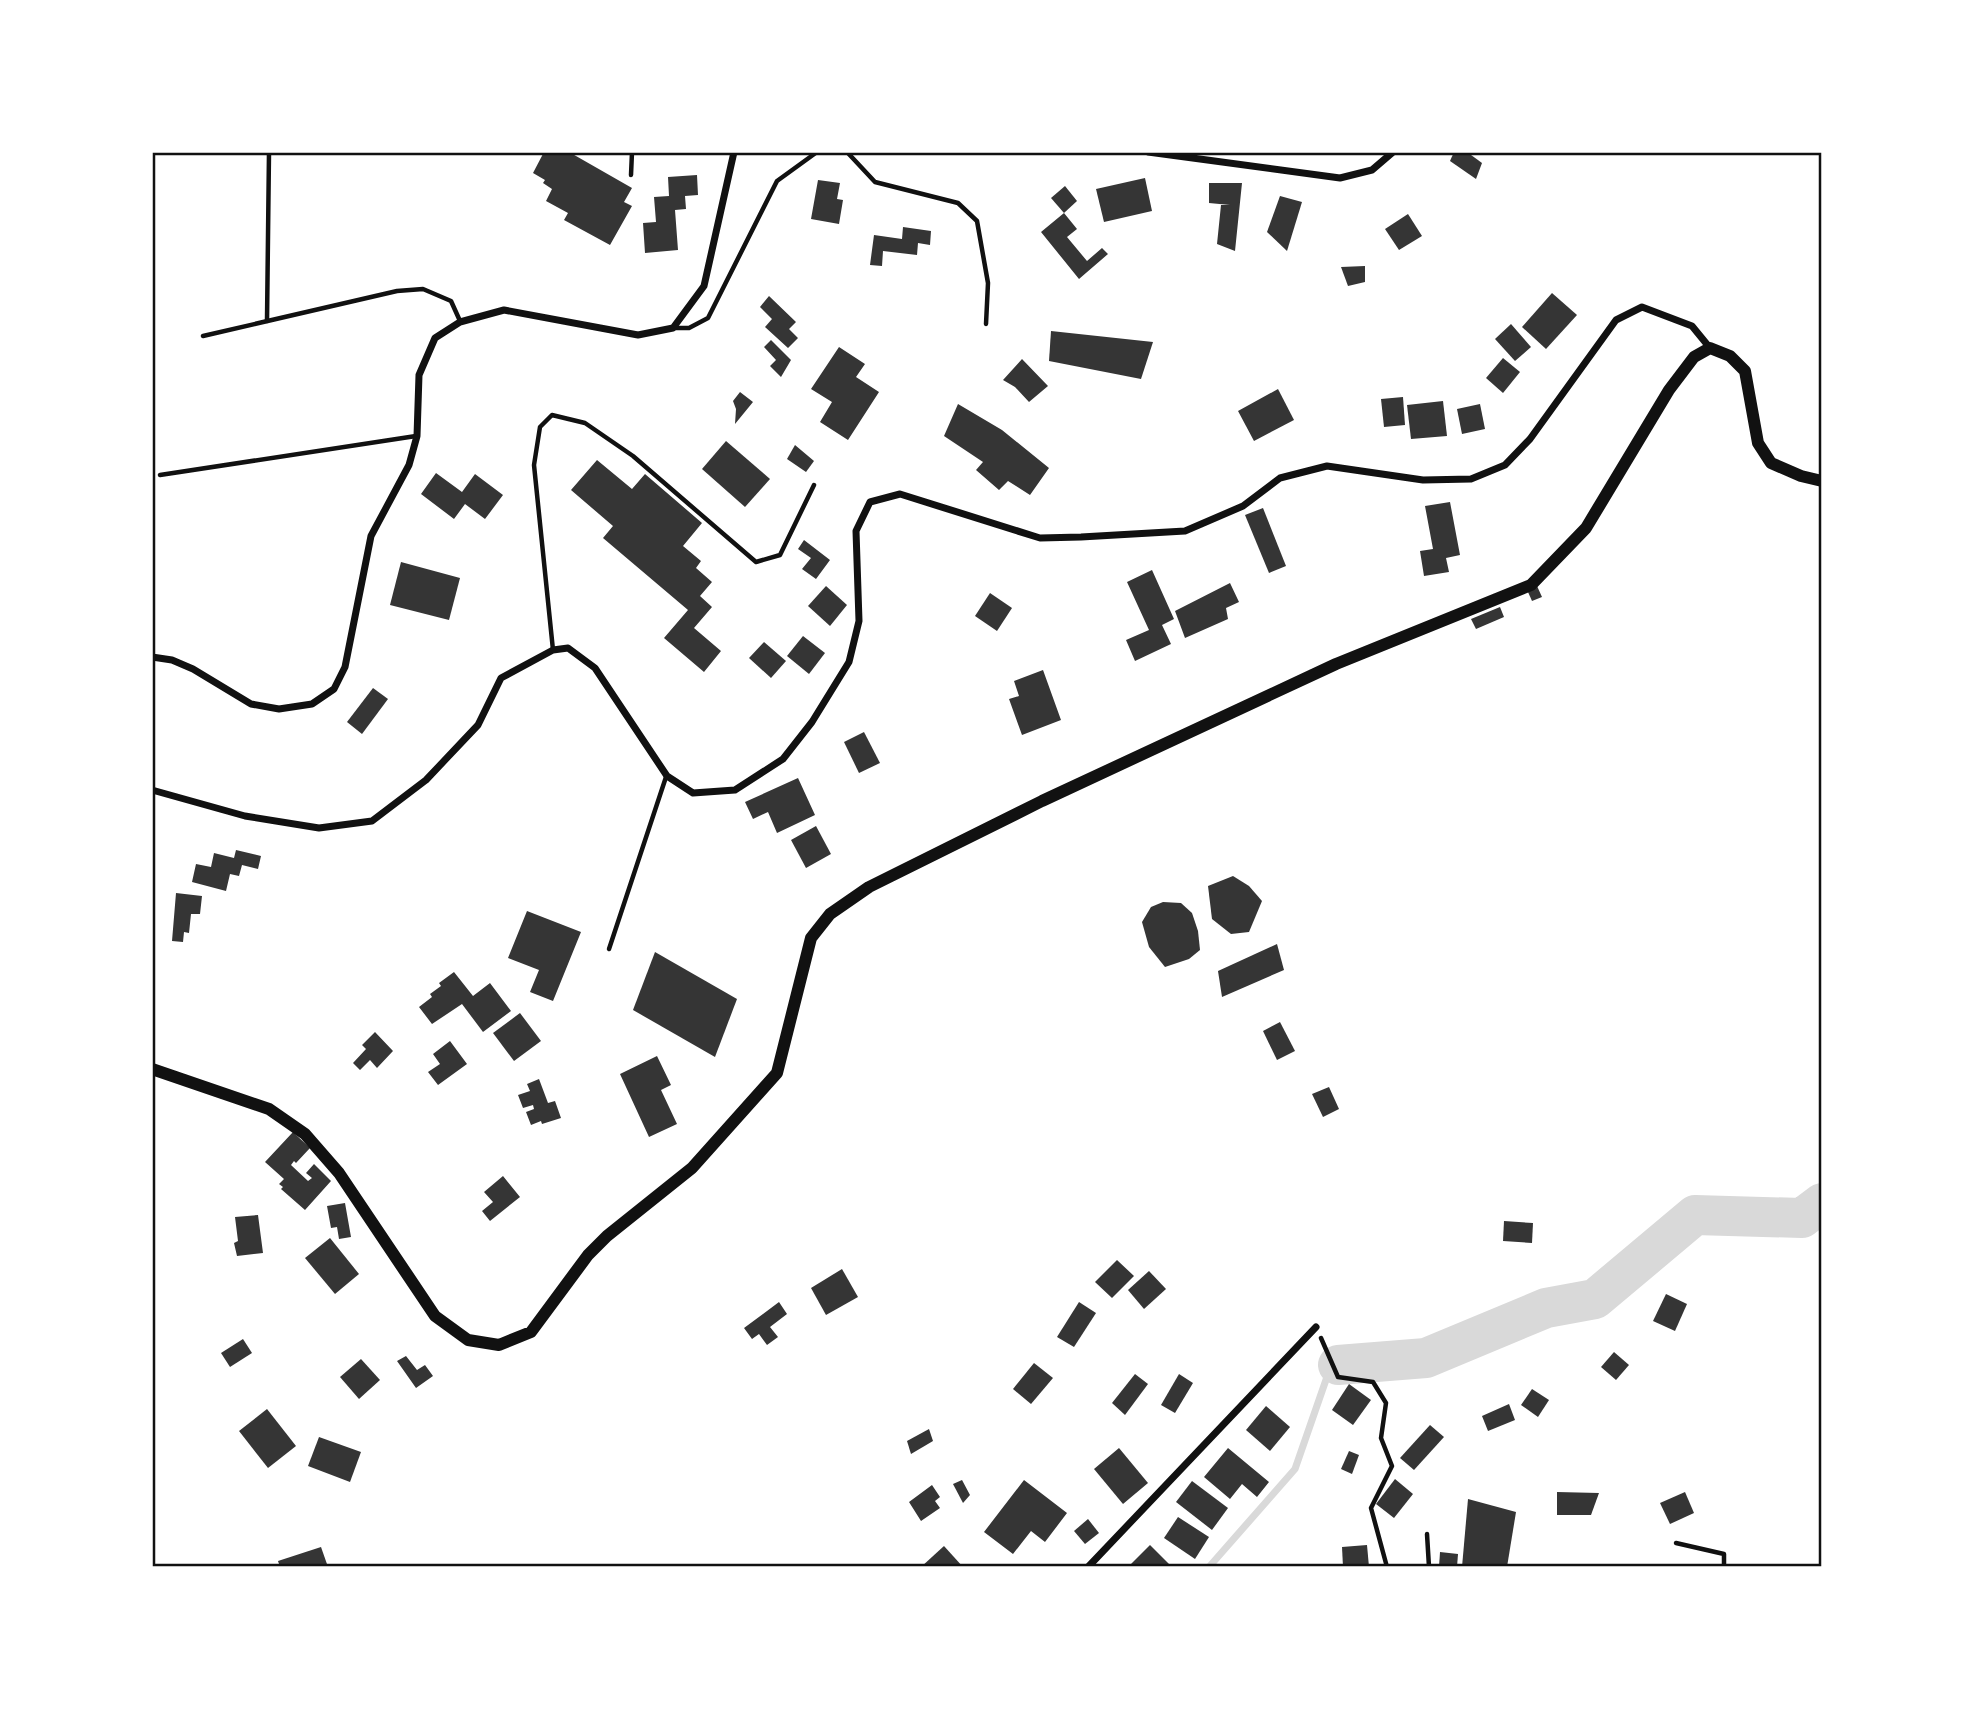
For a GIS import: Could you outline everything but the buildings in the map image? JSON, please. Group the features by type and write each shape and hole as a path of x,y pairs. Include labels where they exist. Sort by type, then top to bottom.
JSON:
{"street":[{"path":"152,657 172,660 193,668 251,704 279,709 312,704 334,689 345,667 370,536 409,466 417,436 419,375 435,338 460,322 504,310 638,335 673,328 704,286 734,152"},
{"path":"1148,152 1340,178 1372,170 1393,152"},
{"path":"152,790 245,816 318,828 372,821 426,780 478,724 501,678 554,650 568,648 596,668 667,776 693,793 735,790 783,759 812,722 849,662 859,621 856,531 870,502 900,494 1040,538 1081,537 1185,531 1243,506 1280,478 1327,466 1423,480 1471,479 1505,466 1530,439 1616,320 1642,307 1692,326 1710,348 1730,356 1745,371 1758,443 1771,463 1801,477 1822,481"},
{"path":"152,1069 270,1109 305,1134 339,1173 435,1316 468,1340 499,1345 531,1332 588,1255 607,1236 692,1168 776,1073 811,938 830,914 869,887 1042,801 1336,664 1531,585 1586,528 1669,390 1693,357 1710,348"},
{"path":"1088,1567 1316,1327"}],"lane":[{"path":"267,321 269,152"},
{"path":"631,174 632,152"},
{"path":"673,328 689,328 708,318 777,181 817,152"},
{"path":"847,152 875,182 958,203 976,221 988,283 986,324"},
{"path":"203,336 397,291 423,289 451,301 460,322"},
{"path":"554,650 534,464 540,427 552,415 585,423 634,456 756,562 780,555 814,485"},
{"path":"160,475 417,436"},
{"path":"609,949 667,776"}],"path":[{"path":"1316,1327 1338,1377 1373,1382 1386,1403 1381,1438 1392,1466 1371,1508 1388,1567"},
{"path":"1427,1534 1429,1567"},
{"path":"1676,1543 1724,1554 1724,1567"}],"waterway":[{"path":"1338,1365 1426,1358 1546,1308 1595,1299 1695,1215 1802,1218 1822,1203"},
{"path":"1209,1567 1295,1469 1328,1374"}]}
